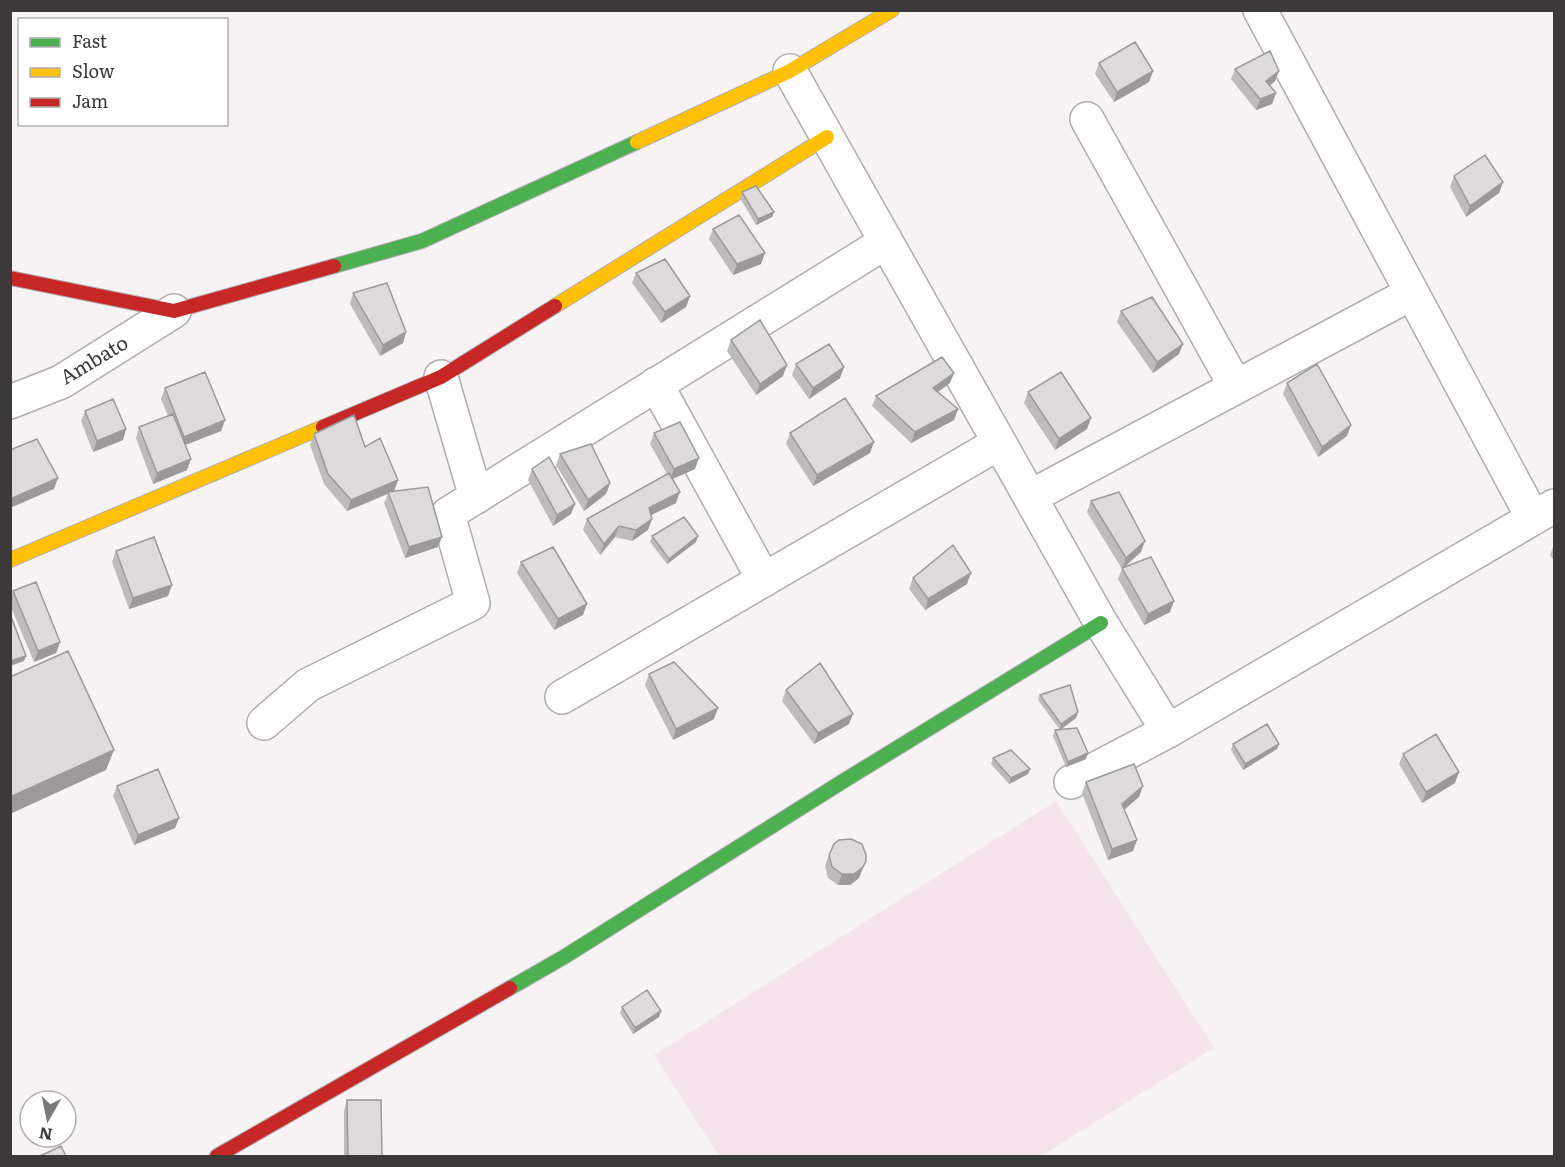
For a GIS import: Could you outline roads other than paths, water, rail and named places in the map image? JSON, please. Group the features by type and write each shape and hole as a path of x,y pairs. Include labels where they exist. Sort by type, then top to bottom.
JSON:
{"street":[{"path":"10,278 174,311 422,242 790,71 892,10"},
{"path":"1071,782 1168,731 1544,512 1412,293 1260,10"},
{"path":"790,71 1101,623 1168,731"},
{"path":"1087,119 1236,387"},
{"path":"10,560 441,377 827,137"},
{"path":"264,723 308,685 473,603 448,514 886,242"},
{"path":"1030,497 1412,293"},
{"name":"Ambato","path":"10,402 61,382 174,311"},
{"path":"441,377 476,497"},
{"path":"656,384 764,580"},
{"path":"562,697 999,443"},
{"path":"217,1156 564,957 845,780 1101,623"}]}
